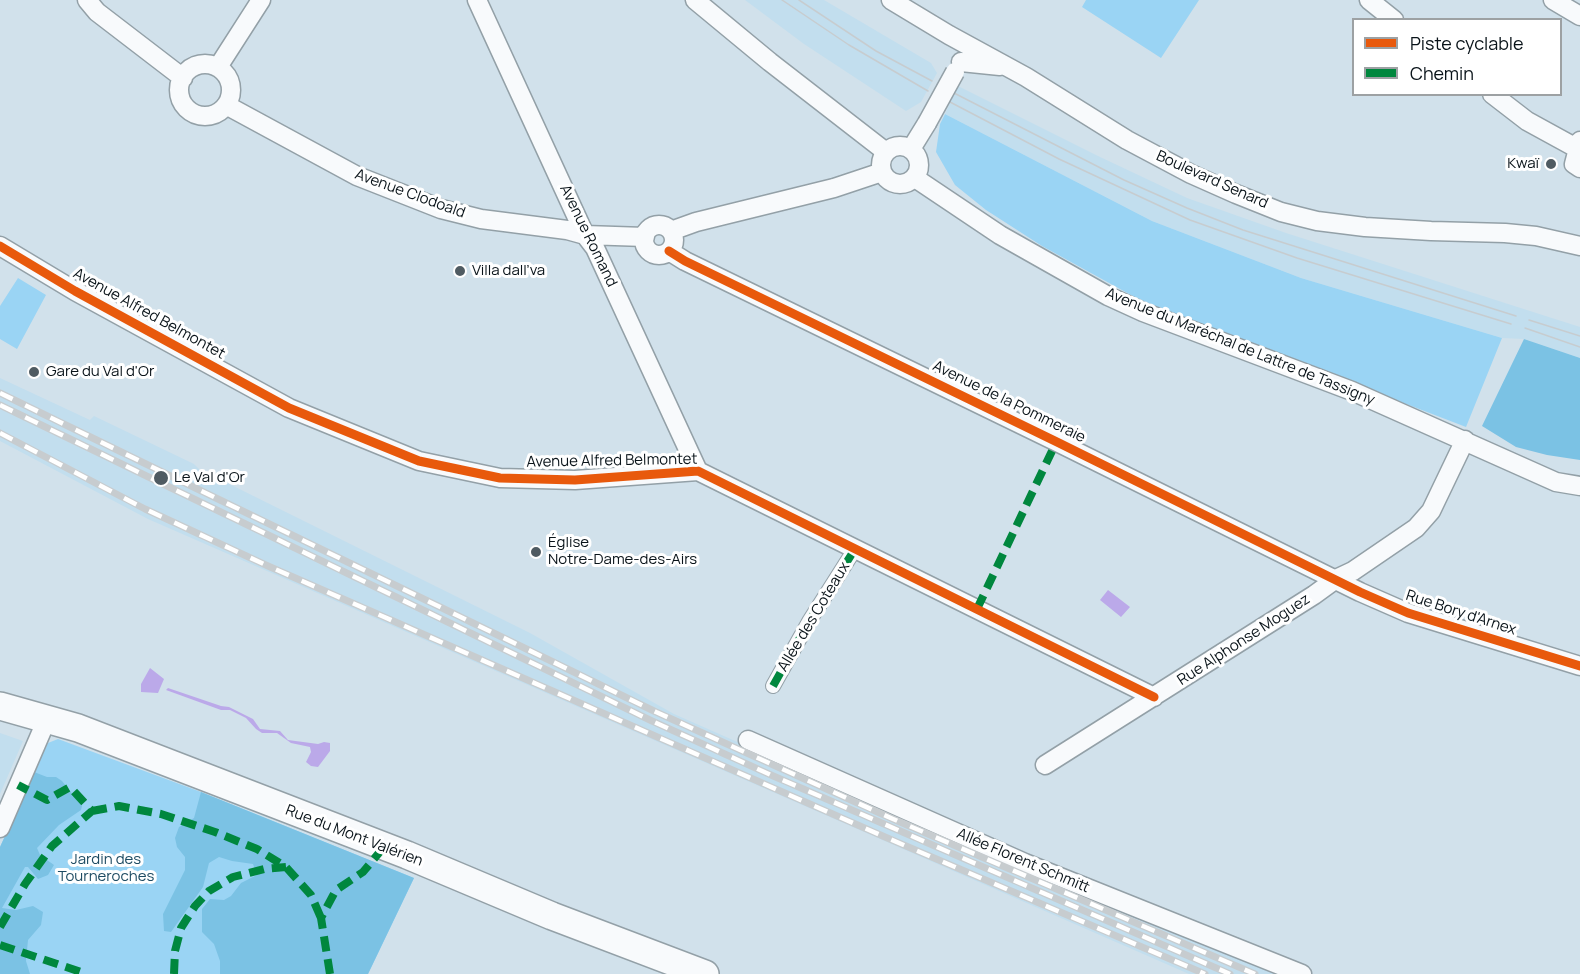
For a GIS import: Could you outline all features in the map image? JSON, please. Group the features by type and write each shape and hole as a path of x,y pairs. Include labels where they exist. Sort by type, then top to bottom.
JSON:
{"main road":[{"name":"Rue du Mont Valérien","path":"0,706 78,728 406,855 552,916 705,974"}],"street":[{"path":"87,0 97,12 183,78"},
{"path":"218,68 261,0"},
{"name":"Avenue Romand","path":"477,0 585,235 595,248 698,471"},
{"path":"695,0 770,62 886,152"},
{"name":"Boulevard Senard","path":"891,0 962,60 1008,67 1127,140 1209,182 1281,212 1317,221 1365,227 1505,232 1580,246"},
{"path":"1369,0 1392,18"},
{"path":"1553,0 1580,16"},
{"path":"911,149 962,60"},
{"path":"211,65 218,68 230,81 231,90 226,105 214,115 206,116 190,112 184,105 180,94 183,78 195,66 211,65"},
{"path":"1495,96 1527,121 1578,154"},
{"name":"Avenue Clodoald","path":"226,105 357,176 441,208 481,219 567,230 585,235 645,237"},
{"path":"898,146 911,149 920,162 915,178 911,182 899,185 888,181 882,172 881,161 886,152 898,146"},
{"path":"671,231 696,222 834,188 882,172"},
{"name":"Avenue du Maréchal de Lattre de Tassigny","path":"915,178 1000,235 1108,296 1143,312 1352,391 1556,482 1580,486"},
{"path":"661,225 671,231 674,243 669,250 660,255 650,252 645,244 646,232 654,226 661,225"},
{"name":"Avenue Alfred Belmontet","path":"0,246 75,291 289,408 419,461 500,478 575,480 698,471 1154,697"},
{"name":"Avenue de la Pommeraie","path":"669,250 685,261 1336,579"},
{"name":"Rue Alphonse Moguez","path":"1046,765 1336,579 1362,565 1416,528 1431,511 1465,440"},
{"name":"Allée des Coteaux","path":"773,686 810,620 855,549"},
{"name":"Rue Bory d'Arnex","path":"1336,579 1408,613 1580,666"},
{"path":"0,828 47,719"},
{"name":"Allée Florent Schmitt","path":"748,740 1025,863 1302,974"}],"shaded area":[{"path":"745,0 824,0 931,63 937,73 921,102 906,111 804,44"},
{"path":"958,86 1187,198 1286,233 1580,327 1580,358 1524,339 1502,338 1301,278 1152,221 945,114"},
{"path":"1524,339 1580,358 1580,460 1516,447 1482,426"},
{"path":"0,378 90,420 94,416 194,464 199,469 530,633 674,714 1027,870 1276,974 1189,974 148,519 0,441"},
{"path":"1108,590 1130,607 1121,617 1100,600"},
{"path":"150,668 164,679 158,693 141,692 141,684"},
{"path":"168,688 229,707 253,719 260,729 280,731 288,740 318,744 330,743 330,751 318,767 311,766 306,762 311,752 310,747 291,743 277,733 262,733 246,718 230,710 221,710 166,690"},
{"path":"0,733 23,741 0,794"},
{"path":"34,772 47,777 56,777 62,781 82,806 81,810 59,825 37,848 40,855 54,865 48,875 38,879 28,867 25,867 2,908 16,910 33,906 43,912 41,925 28,940 26,961 30,974 0,974 0,847"},
{"path":"201,792 414,878 368,974 220,974 220,961 214,944 202,932 202,909 210,899 224,900 231,896 241,883 257,875 253,864 219,857 209,863 203,887 171,932 164,931 163,914 185,870 185,857 177,847 175,838 179,827 194,818"}],"green space":[{"path":"1086,0 1199,0 1161,58 1082,7"},
{"path":"945,114 1152,221 1301,278 1502,338 1466,427 1149,305 1042,246 986,210 955,185 936,152 940,124"},
{"path":"18,278 46,295 17,349 0,339 0,306"},
{"name":"Jardin des Tourneroches","path":"58,739 201,792 414,878 368,974 0,974 0,847 48,743"}],"tram line":[{"path":"782,0 849,45 928,91"},
{"path":"799,0 876,51 932,81"},
{"path":"954,93 1124,180 1187,208 1243,230 1516,316"},
{"path":"950,102 1059,159 1190,220 1297,258 1511,324"},
{"path":"1529,320 1580,336"},
{"path":"1525,328 1580,347"}],"railway":[{"path":"0,393 656,712 893,819 1255,974"},
{"path":"0,405 652,721 1230,974"},
{"path":"0,433 145,509 268,566 885,837 1205,974"}],"marked path":[{"path":"977,609 1052,451"},
{"path":"773,686 810,620 855,549"},
{"path":"0,927 25,884 52,846 92,811 70,787 47,800 18,785"},
{"path":"92,811 119,806 161,814 257,849 286,867 311,895 321,918"},
{"path":"330,974 321,918 336,890 363,872 384,847"},
{"path":"174,974 175,951 181,928 195,906 209,891 233,877 264,869 286,867"},
{"path":"0,945 87,974"}],"cycle path":[{"path":"0,246 75,291 289,408 419,461 500,478 575,480 698,471 1154,697"},
{"path":"669,251 685,261 1360,592 1408,613 1580,666"}],"place":[{"name":"Kwaï","path":"1551,164"},
{"name":"Villa dall’va","path":"460,271"},
{"name":"Gare du Val d'Or","path":"34,372"},
{"name":"Le Val d'Or","path":"161,478"},
{"name":"Église Notre-Dame-des-Airs","path":"536,552"}]}
